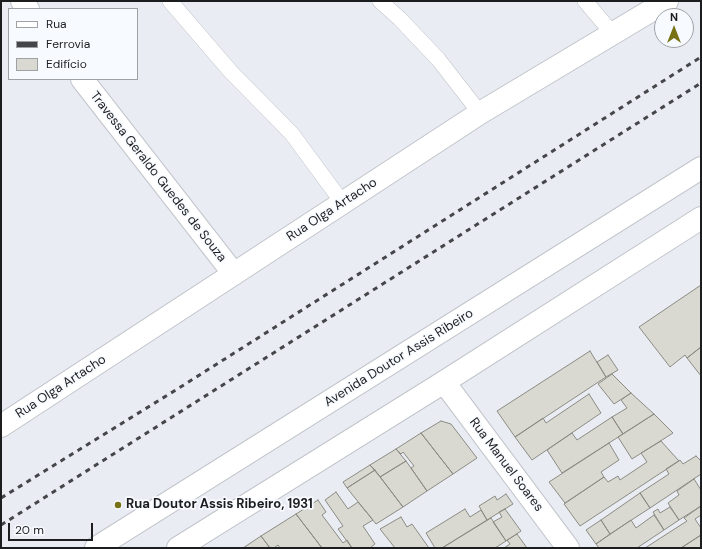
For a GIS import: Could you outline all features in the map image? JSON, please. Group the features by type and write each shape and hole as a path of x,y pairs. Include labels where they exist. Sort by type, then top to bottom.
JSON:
{"main road":[{"name":"Rua Olga Artacho","path":"1,426 342,202 480,114 668,1"},
{"name":"Travessa Geraldo Guedes de Souza","path":"83,80 234,274"},
{"name":"Avenida Doutor Assis Ribeiro","path":"96,548 701,168"},
{"path":"188,546 701,218"},
{"name":"Rua Manuel Soares","path":"444,382 568,548"}],"lane":[{"path":"170,1 231,72 292,134 342,202"},
{"path":"380,1 400,19 438,59 480,114"},
{"path":"585,1 613,34"}],"building":[{"path":"701,285 701,347 687,358 685,355 670,367 639,327"},
{"path":"701,347 701,376 687,358"},
{"path":"590,351 606,377 515,437 497,411"},
{"path":"608,355 618,370 606,377 597,362"},
{"path":"612,374 631,393 614,404 598,384"},
{"path":"631,393 654,414 623,434 612,417 627,408 621,400"},
{"path":"589,394 601,413 532,460 515,437 543,418 546,423"},
{"path":"654,414 673,433 632,459 618,437"},
{"path":"612,417 623,434 562,473 547,450 572,433 577,440"},
{"path":"441,421 451,424 477,458 453,474 421,433"},
{"path":"421,433 453,474 427,491 411,468 414,466 403,452 401,454 396,449"},
{"path":"661,441 679,461 580,526 564,504 604,477 608,482 618,476 620,480 647,462 641,453"},
{"path":"609,443 619,460 601,472 604,477 565,503 549,482"},
{"path":"396,449 406,461 380,477 370,465"},
{"path":"696,456 701,461 701,474 650,508 640,493 669,474 666,469 680,460 683,464"},
{"path":"406,461 427,491 403,507 380,477"},
{"path":"370,465 375,470 347,488 343,482"},
{"path":"375,470 403,507 376,524 347,488"},
{"path":"694,479 701,490 701,506 679,520 668,503 679,495 677,491"},
{"path":"336,492 348,509 358,502 373,520 363,526 375,544 370,548 352,548 338,529 343,526 325,500"},
{"path":"640,493 650,508 610,534 601,520"},
{"path":"506,494 513,504 487,520 479,506 495,496 497,500"},
{"path":"318,500 326,512 322,515 343,543 347,540 352,548 322,548 296,514"},
{"path":"701,506 701,515 695,519 701,528 701,535 681,548 645,548 687,521 684,518"},
{"path":"670,507 679,520 664,530 653,512 658,509 660,513"},
{"path":"465,509 470,517 481,510 487,520 442,548 435,548 426,533"},
{"path":"505,509 521,531 506,541 493,522 502,517 499,512"},
{"path":"296,514 322,548 280,548 278,545 274,548 270,548 261,536"},
{"path":"654,515 664,530 637,548 599,548 596,544 631,520 636,528"},
{"path":"401,517 407,527 412,524 429,548 395,548 380,529"},
{"path":"491,518 506,541 495,548 442,548"},
{"path":"601,520 610,534 596,544 586,530"},
{"path":"517,534 527,548 504,548 510,544 507,540"},
{"path":"701,535 701,548 681,548"},
{"path":"261,536 270,548 243,548"}],"railway":[{"path":"1,498 179,388 701,57"},
{"path":"1,525 701,83"}],"place":[{"name":"Rua Doutor Assis Ribeiro, 1931","path":"118,505"}]}
